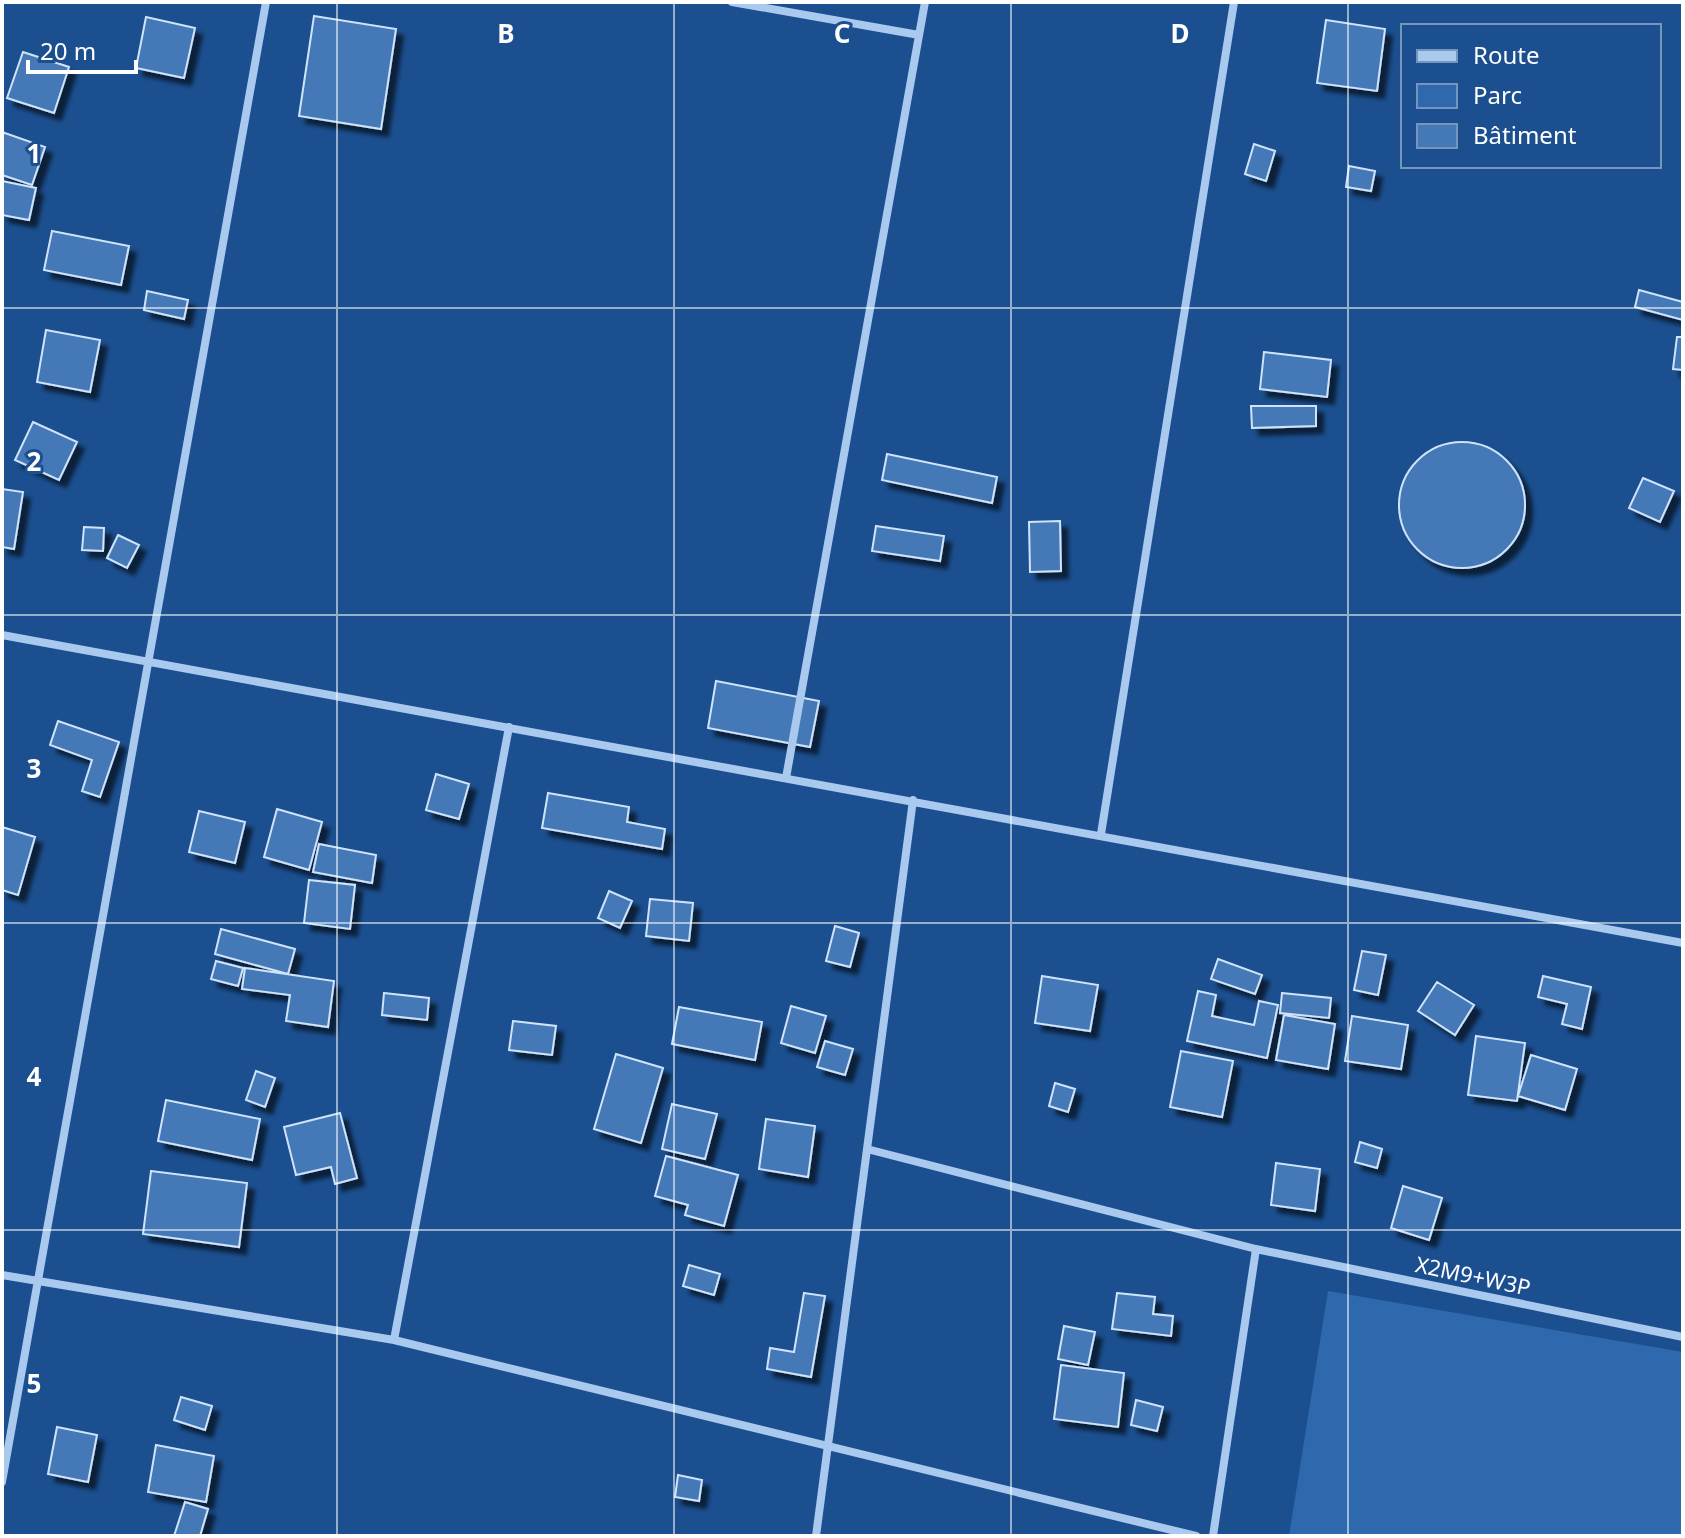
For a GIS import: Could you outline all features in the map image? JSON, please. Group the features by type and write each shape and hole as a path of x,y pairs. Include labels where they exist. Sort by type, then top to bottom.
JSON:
{"street":[{"path":"2,1482 266,2"},
{"path":"732,2 919,35"},
{"path":"786,778 925,2"},
{"path":"1101,834 1234,2"},
{"path":"2,635 1683,943"},
{"path":"394,1340 509,727"},
{"path":"816,1536 913,800"},
{"name":"X2M9+W3P","path":"867,1149 1256,1249 1683,1337"},
{"path":"1213,1536 1256,1249"},
{"path":"2,1275 394,1340 1196,1536"}],"green space":[{"path":"1328,1291 1683,1352 1683,1536 1289,1536"}],"building":[{"path":"314,16 396,29 381,129 299,116"},
{"path":"146,17 195,28 184,78 136,68"},
{"path":"1326,20 1385,29 1377,91 1317,83"},
{"path":"23,52 69,67 54,113 7,98"},
{"path":"2,132 45,147 32,185 2,175"},
{"path":"1254,144 1275,151 1266,181 1245,174"},
{"path":"1349,166 1375,171 1371,191 1346,187"},
{"path":"2,181 36,188 29,220 2,215"},
{"path":"52,231 129,246 121,285 44,270"},
{"path":"1639,290 1683,302 1683,320 1635,307"},
{"path":"147,291 188,300 184,319 144,310"},
{"path":"46,330 100,340 90,392 37,382"},
{"path":"1677,337 1683,337 1683,370 1673,369"},
{"path":"1264,352 1331,360 1327,397 1260,389"},
{"path":"1251,406 1316,406 1316,426 1252,428"},
{"path":"33,422 77,442 59,480 15,460"},
{"path":"1462,442 1486,446 1507,460 1521,481 1525,505 1521,529 1507,550 1486,564 1462,568 1438,564 1417,550 1403,529 1399,505 1403,481 1417,460 1438,446"},
{"path":"887,454 997,477 992,503 882,480"},
{"path":"1643,478 1674,491 1660,522 1629,508"},
{"path":"2,489 23,492 14,549 2,547"},
{"path":"1060,521 1061,571 1030,572 1029,522"},
{"path":"876,526 944,536 940,561 872,551"},
{"path":"84,527 104,528 103,551 82,550"},
{"path":"118,535 139,545 127,568 107,558"},
{"path":"716,681 819,701 810,747 708,728"},
{"path":"58,721 119,742 100,797 82,791 92,760 50,745"},
{"path":"436,774 469,784 459,819 426,810"},
{"path":"548,793 629,807 627,822 665,829 662,849 542,828"},
{"path":"277,809 322,822 309,870 264,857"},
{"path":"199,811 245,822 235,863 189,852"},
{"path":"2,827 35,837 18,895 2,890"},
{"path":"319,844 376,855 372,883 313,872"},
{"path":"309,880 355,885 350,929 304,923"},
{"path":"609,891 632,901 620,928 598,918"},
{"path":"650,899 693,903 689,941 646,936"},
{"path":"835,926 859,933 850,967 826,961"},
{"path":"221,929 295,949 288,974 215,954"},
{"path":"1362,951 1386,955 1378,995 1354,990"},
{"path":"1218,959 1262,975 1255,994 1211,979"},
{"path":"216,961 243,968 238,986 211,979"},
{"path":"245,968 334,981 328,1027 286,1021 290,995 242,989"},
{"path":"1042,976 1098,985 1090,1031 1035,1023"},
{"path":"1543,976 1591,987 1582,1029 1562,1024 1567,1004 1538,997"},
{"path":"1437,982 1474,1005 1455,1035 1418,1011"},
{"path":"1198,991 1216,995 1212,1016 1254,1025 1259,1001 1278,1005 1267,1058 1187,1041"},
{"path":"384,993 429,998 427,1020 382,1015"},
{"path":"1282,993 1331,998 1329,1018 1280,1013"},
{"path":"791,1006 826,1016 815,1053 781,1043"},
{"path":"679,1007 762,1022 755,1060 672,1044"},
{"path":"1284,1015 1335,1024 1328,1069 1276,1060"},
{"path":"1352,1016 1408,1025 1401,1069 1345,1061"},
{"path":"513,1021 556,1026 552,1055 509,1050"},
{"path":"1476,1036 1525,1043 1517,1101 1468,1095"},
{"path":"825,1041 853,1049 845,1075 817,1067"},
{"path":"1181,1051 1233,1061 1222,1117 1170,1107"},
{"path":"616,1054 663,1068 641,1143 594,1129"},
{"path":"1531,1055 1577,1069 1565,1110 1518,1096"},
{"path":"256,1071 275,1078 265,1107 246,1100"},
{"path":"1055,1083 1075,1089 1068,1112 1049,1106"},
{"path":"166,1100 260,1119 252,1160 158,1141"},
{"path":"672,1104 717,1114 705,1159 662,1149"},
{"path":"340,1113 357,1178 335,1184 331,1167 296,1175 284,1127"},
{"path":"766,1119 815,1126 808,1177 759,1169"},
{"path":"1360,1142 1382,1149 1377,1168 1355,1162"},
{"path":"666,1156 738,1175 724,1226 685,1215 688,1205 655,1196"},
{"path":"1276,1163 1320,1169 1315,1211 1271,1205"},
{"path":"151,1171 247,1183 239,1247 143,1234"},
{"path":"1403,1186 1442,1198 1429,1240 1391,1228"},
{"path":"689,1265 720,1274 714,1295 683,1286"},
{"path":"804,1293 825,1296 811,1377 767,1369 770,1348 794,1352"},
{"path":"1117,1293 1155,1297 1153,1314 1173,1316 1171,1336 1112,1329"},
{"path":"1064,1326 1095,1332 1088,1365 1058,1359"},
{"path":"1061,1365 1124,1373 1118,1427 1054,1419"},
{"path":"181,1397 212,1406 205,1430 174,1420"},
{"path":"1136,1400 1163,1407 1157,1431 1131,1425"},
{"path":"57,1427 97,1435 88,1482 48,1474"},
{"path":"156,1445 214,1456 206,1502 148,1492"},
{"path":"678,1475 702,1480 699,1501 675,1497"},
{"path":"185,1502 208,1509 200,1536 174,1536"}]}
